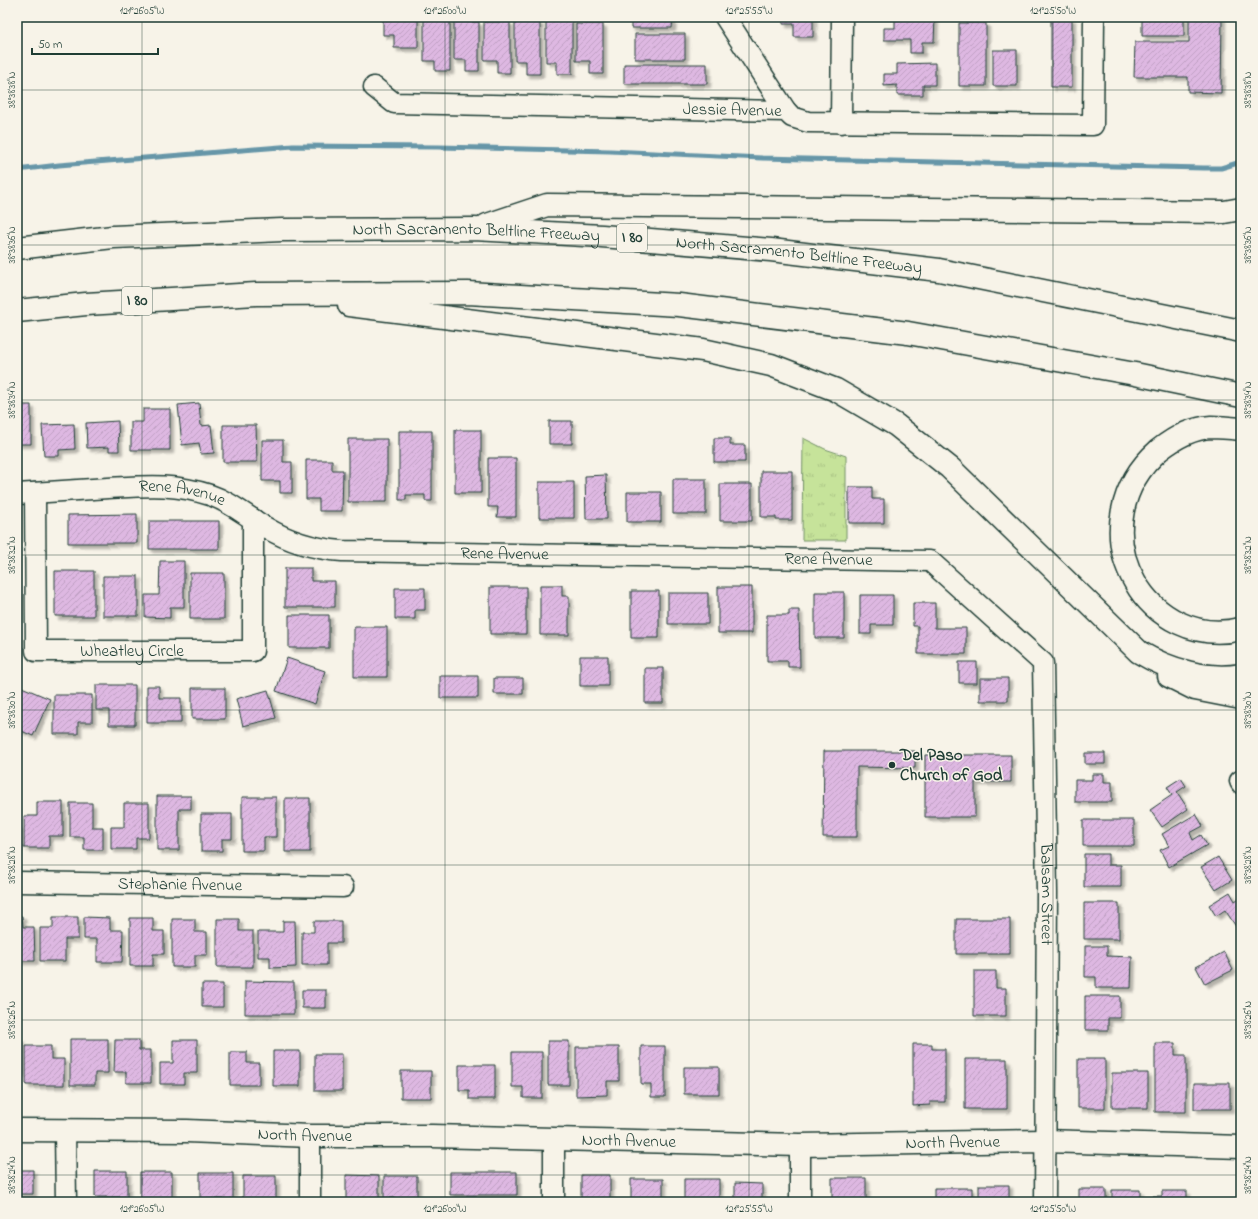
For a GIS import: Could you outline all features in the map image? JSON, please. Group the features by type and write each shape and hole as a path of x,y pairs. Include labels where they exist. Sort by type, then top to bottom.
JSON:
{"main road":[{"path":"474,229 547,205 1224,212 1241,209"},
{"name":"North Sacramento Beltline Freeway","path":"17,248 113,237 282,230 474,229 602,236 772,250 939,270 1241,331"},
{"name":"I 80","path":"17,311 86,304 256,294 468,293 679,305 908,333 1135,374 1241,396"},
{"path":"256,294 554,330 704,350 771,365 836,390 896,425 950,468 1140,652 1163,664 1190,673 1217,676 1241,675"},
{"path":"1241,429 1210,427 1180,436 1166,444 1148,460 1134,479 1125,501 1121,525 1122,548 1129,571 1141,592 1157,609 1170,618 1192,628 1208,631 1233,631 1241,629"},
{"path":"1147,656 1172,678 1196,689 1241,698"},
{"name":"North Avenue","path":"17,1130 187,1131 310,1136 432,1136 800,1144 1045,1141 1241,1147"}],"street":[{"path":"725,17 786,111"},
{"path":"841,123 842,17"},
{"name":"Jessie Avenue","path":"374,87 394,103 786,111 792,117 808,122 1093,125 1094,17"},
{"name":"Rene Avenue","path":"26,493 159,485 185,488 212,495 236,507 264,527 301,544 328,550 930,561 987,611"},
{"name":"Wheatley Circle","path":"26,493 36,651 253,651 253,519"},
{"name":"Balsam Street","path":"987,611 1043,663 1047,893 1045,1202"},
{"name":"Stephanie Avenue","path":"17,882 343,887"},
{"path":"65,1131 66,1202"},
{"path":"310,1136 310,1202"},
{"path":"554,1139 554,1202"},
{"path":"800,1144 800,1202"}],"green space":[{"path":"803,438 825,449 846,456 846,540 802,540"}],"building":[{"path":"383,17 418,17 418,48 394,48 394,35 383,35"},
{"path":"424,17 450,17 450,71 435,71 435,61 424,61"},
{"path":"546,17 572,17 572,74 557,74 557,62 546,62"},
{"path":"631,17 673,17 672,28 631,28"},
{"path":"783,17 813,17 813,37 794,37 794,24 783,24"},
{"path":"895,17 935,17 934,42 922,42 922,53 910,53 910,40 884,40 884,28 895,28"},
{"path":"1142,17 1184,17 1184,36 1142,36"},
{"path":"1189,17 1222,17 1221,93 1188,92 1188,77 1134,77 1135,42 1189,42"},
{"path":"1051,18 1072,18 1072,87 1051,87"},
{"path":"454,22 479,22 479,71 466,71 466,60 454,60"},
{"path":"484,22 510,22 510,73 497,73 497,60 484,60"},
{"path":"515,22 540,22 540,74 526,74 526,61 515,61"},
{"path":"959,23 986,23 986,86 959,86"},
{"path":"576,24 603,24 603,74 590,74 590,61 576,61"},
{"path":"635,34 685,34 685,59 635,59"},
{"path":"993,50 1017,50 1017,86 993,86"},
{"path":"935,63 935,85 923,85 923,95 897,95 897,85 884,86 884,74 897,74 897,64"},
{"path":"624,64 707,64 707,84 624,84"},
{"path":"199,403 201,426 211,425 214,453 201,454 199,443 182,445 178,405"},
{"path":"17,405 31,405 31,444 17,444"},
{"path":"143,409 170,409 170,450 131,450 131,422 143,422"},
{"path":"118,421 119,451 109,451 109,447 87,448 86,423"},
{"path":"549,421 572,421 572,444 549,444"},
{"path":"74,424 75,449 59,450 59,456 44,456 42,425"},
{"path":"223,425 256,425 257,462 223,462"},
{"path":"455,430 481,430 481,493 455,493"},
{"path":"399,431 432,431 432,501 425,501 425,495 406,495 406,500 399,500"},
{"path":"714,438 730,438 730,445 745,445 745,462 714,462"},
{"path":"348,439 387,439 387,502 348,502"},
{"path":"262,440 283,440 283,462 292,462 292,493 280,493 280,481 262,481"},
{"path":"488,458 516,458 516,517 497,517 498,507 488,507"},
{"path":"306,460 332,460 332,470 343,470 342,511 319,511 319,499 306,499"},
{"path":"761,471 792,471 792,520 776,520 776,517 761,517"},
{"path":"606,475 607,519 586,519 585,476"},
{"path":"673,479 706,479 706,514 673,514"},
{"path":"539,482 574,482 574,518 539,518"},
{"path":"720,484 752,484 752,521 720,521"},
{"path":"849,487 872,487 872,499 884,499 884,523 849,523"},
{"path":"627,492 661,492 661,522 627,522"},
{"path":"137,514 137,543 68,543 68,515"},
{"path":"149,521 219,521 219,549 149,549"},
{"path":"160,561 184,561 184,607 170,607 170,618 145,617 145,595 159,595"},
{"path":"285,568 311,568 311,581 335,581 335,607 285,607"},
{"path":"55,571 94,571 94,616 55,616"},
{"path":"190,573 224,573 224,619 190,619"},
{"path":"103,576 138,576 138,616 103,616"},
{"path":"540,585 562,585 562,596 569,596 569,635 540,635"},
{"path":"490,587 526,587 526,634 490,634"},
{"path":"718,587 752,587 752,633 718,633"},
{"path":"395,588 425,588 425,610 415,610 415,619 395,619"},
{"path":"631,591 659,591 659,638 631,638"},
{"path":"815,592 844,592 844,638 815,638"},
{"path":"668,593 708,593 708,624 668,624"},
{"path":"860,595 893,595 893,625 871,625 871,634 860,634"},
{"path":"913,603 935,603 935,628 966,628 966,654 918,654 918,626 913,626"},
{"path":"789,610 799,610 800,667 788,667 788,661 767,661 767,615 789,615"},
{"path":"289,615 329,615 329,648 289,648"},
{"path":"354,627 387,627 387,677 354,677"},
{"path":"580,656 608,656 608,686 580,686"},
{"path":"287,658 325,671 315,704 276,691"},
{"path":"959,662 977,662 977,683 959,683"},
{"path":"645,668 663,668 663,703 645,703"},
{"path":"440,676 478,676 478,698 440,698"},
{"path":"494,678 523,678 523,694 494,694"},
{"path":"980,678 1008,678 1008,701 980,701"},
{"path":"17,685 50,699 33,736 17,729 17,710 20,702 17,701"},
{"path":"96,685 135,685 135,725 109,725 109,710 96,710"},
{"path":"147,686 159,686 159,698 181,698 181,723 147,723"},
{"path":"192,688 225,688 225,719 192,719"},
{"path":"268,690 276,718 243,726 236,699"},
{"path":"54,695 92,695 92,722 78,722 78,734 54,734"},
{"path":"824,751 915,751 915,768 857,767 857,837 823,837"},
{"path":"1085,753 1105,753 1105,764 1085,764"},
{"path":"925,755 1011,755 1011,782 975,782 975,817 925,817"},
{"path":"1092,774 1104,774 1104,782 1112,782 1112,802 1075,802 1075,780 1092,780"},
{"path":"1181,778 1186,786 1177,792 1188,809 1162,827 1150,810 1172,795 1167,787"},
{"path":"157,796 191,796 191,809 179,809 179,850 157,850"},
{"path":"242,797 276,797 276,837 264,837 264,851 242,851"},
{"path":"285,798 310,798 310,852 285,852"},
{"path":"37,802 63,802 63,836 49,836 49,848 24,848 24,816 37,816"},
{"path":"70,803 92,803 92,827 103,827 103,850 84,850 84,837 70,837"},
{"path":"124,803 149,803 149,838 136,838 136,849 111,849 111,827 124,827"},
{"path":"201,814 232,814 232,839 222,839 222,851 201,851"},
{"path":"1196,814 1203,826 1190,833 1193,840 1201,835 1207,845 1169,867 1160,850 1169,846 1162,834"},
{"path":"1083,820 1134,820 1134,846 1083,846"},
{"path":"17,826 19,826 19,848 17,848"},
{"path":"1084,854 1108,854 1108,865 1121,865 1121,887 1084,887"},
{"path":"1218,857 1232,880 1216,890 1201,867"},
{"path":"1230,892 1235,901 1241,897 1241,929 1239,931 1225,910 1216,916 1209,905"},
{"path":"1084,903 1119,903 1119,939 1084,939"},
{"path":"17,916 22,916 23,927 34,927 35,961 17,961"},
{"path":"53,917 78,917 78,939 65,939 65,961 40,961 40,928 53,928"},
{"path":"84,917 110,918 110,930 123,930 122,962 97,962 97,939 84,939"},
{"path":"130,918 153,918 153,931 164,931 164,954 153,954 153,966 130,966"},
{"path":"172,919 195,919 195,932 207,932 207,955 195,955 195,967 172,967"},
{"path":"217,919 239,919 239,931 253,931 253,967 217,967"},
{"path":"956,919 1010,919 1010,954 956,954"},
{"path":"283,921 295,921 296,967 270,968 270,957 258,957 258,932 283,932"},
{"path":"314,921 341,921 341,943 327,943 327,965 302,965 302,932 314,932"},
{"path":"1085,946 1107,946 1107,956 1132,957 1131,988 1096,988 1096,977 1085,977"},
{"path":"1224,952 1233,970 1205,984 1196,967"},
{"path":"974,971 996,971 996,988 1006,988 1006,1016 974,1016"},
{"path":"245,981 294,982 294,1014 245,1014"},
{"path":"202,984 223,984 223,1007 202,1007"},
{"path":"302,990 326,990 326,1008 302,1008"},
{"path":"1085,996 1120,996 1120,1018 1108,1018 1108,1030 1085,1030"},
{"path":"17,1039 21,1039 21,1073 17,1073"},
{"path":"70,1039 108,1039 108,1073 95,1073 95,1085 70,1085"},
{"path":"115,1040 139,1040 139,1050 151,1050 151,1083 126,1083 126,1072 114,1072"},
{"path":"173,1040 197,1040 197,1073 184,1073 184,1084 160,1084 160,1063 173,1063"},
{"path":"548,1041 569,1041 569,1085 548,1085"},
{"path":"1155,1043 1175,1043 1175,1055 1186,1055 1186,1112 1155,1112"},
{"path":"913,1044 932,1044 932,1049 945,1049 945,1102 930,1102 930,1105 913,1106"},
{"path":"26,1046 51,1046 51,1059 64,1059 64,1085 26,1085"},
{"path":"641,1046 665,1046 665,1097 651,1097 651,1084 641,1084"},
{"path":"576,1047 619,1047 619,1081 607,1081 607,1095 576,1096"},
{"path":"273,1051 300,1051 300,1086 273,1086"},
{"path":"230,1052 247,1052 247,1063 259,1063 259,1085 230,1085"},
{"path":"512,1052 542,1052 542,1098 523,1098 523,1087 512,1087"},
{"path":"315,1054 342,1054 342,1091 315,1091"},
{"path":"965,1059 1007,1059 1007,1109 965,1109"},
{"path":"1078,1059 1105,1059 1105,1108 1078,1108"},
{"path":"459,1065 495,1065 495,1099 469,1099 469,1090 459,1090"},
{"path":"684,1067 719,1067 719,1094 684,1094"},
{"path":"401,1071 431,1071 431,1098 401,1098"},
{"path":"1112,1073 1148,1073 1148,1108 1112,1108"},
{"path":"1194,1083 1230,1083 1230,1109 1194,1109"},
{"path":"17,1170 33,1170 33,1194 17,1194"},
{"path":"95,1171 127,1171 127,1197 95,1197"},
{"path":"140,1172 172,1172 172,1202 152,1202 152,1199 140,1199"},
{"path":"450,1172 517,1172 517,1195 450,1195"},
{"path":"200,1173 233,1173 233,1199 200,1199"},
{"path":"346,1175 379,1176 379,1202 346,1202"},
{"path":"581,1175 610,1175 610,1202 581,1202"},
{"path":"243,1176 276,1176 276,1202 243,1202"},
{"path":"384,1176 417,1176 417,1202 395,1202 395,1198 384,1198"},
{"path":"832,1178 866,1178 866,1202 832,1202"},
{"path":"631,1179 663,1179 663,1202 631,1202"},
{"path":"684,1179 719,1179 719,1202 684,1202"},
{"path":"735,1183 762,1184 762,1202 735,1202"},
{"path":"979,1185 1009,1185 1009,1202 979,1202"},
{"path":"934,1188 972,1188 972,1202 934,1202"},
{"path":"1079,1189 1106,1189 1106,1202 1079,1202"},
{"path":"1112,1190 1140,1190 1140,1202 1112,1202"},
{"path":"1162,1191 1187,1191 1187,1202 1153,1202 1153,1196 1162,1196"}],"waterway":[{"path":"17,170 59,165 293,146 439,147 610,151 762,158 1204,168 1221,168 1241,162"}],"place":[{"name":"Del Paso Church of God","path":"892,765"}]}
